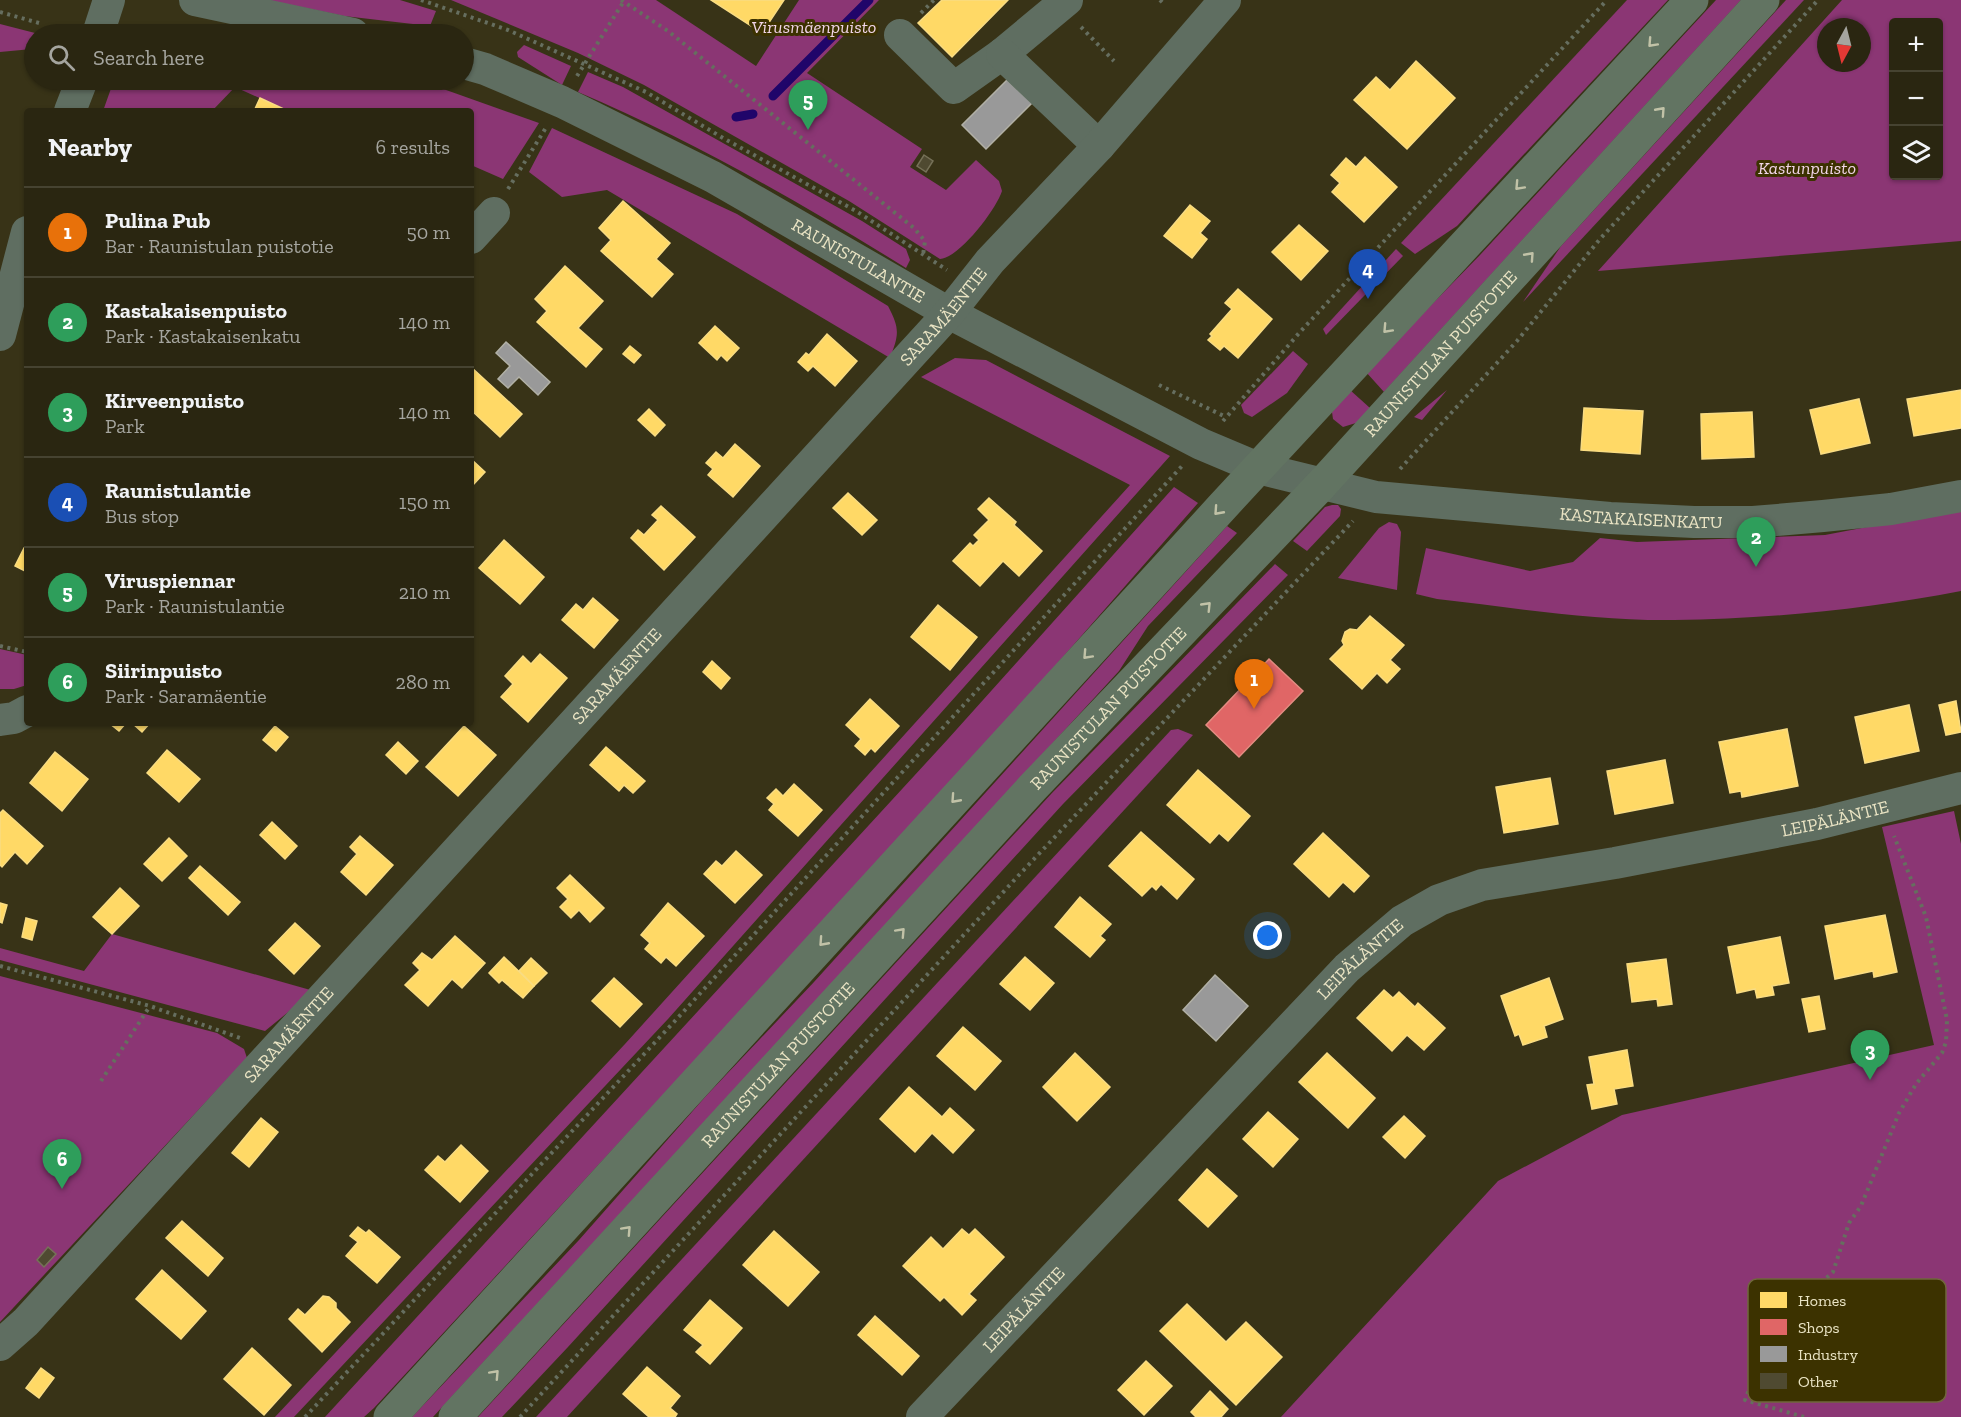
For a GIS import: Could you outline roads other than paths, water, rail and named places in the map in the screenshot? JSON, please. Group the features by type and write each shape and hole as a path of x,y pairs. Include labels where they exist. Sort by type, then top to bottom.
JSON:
{"main road":[{"path":"390,1417 1258,468 1692,0"},
{"name":"RAUNISTULAN PUISTOTIE","path":"455,1417 1033,787 1321,485 1763,0"}],"street":[{"path":"101,24 109,0"},
{"path":"195,0 307,24"},
{"name":"SARAMÄENTIE","path":"0,1345 34,1313 949,313 971,285 1099,146 1225,0"},
{"path":"900,35 954,87 1002,54 1063,3"},
{"path":"1002,54 1099,146"},
{"name":"RAUNISTULANTIE","path":"474,66 562,102 713,177 949,313 1201,444 1258,468 1321,485"},
{"path":"71,108 78,90"},
{"path":"474,235 494,213"},
{"path":"0,334 24,243"},
{"name":"KASTAKAISENKATU","path":"1321,485 1376,497 1552,513 1694,522 1753,522 1823,516 1891,509 1961,496"},
{"path":"0,720 14,718 24,713"},
{"name":"LEIPÄLÄNTIE","path":"922,1417 1347,968 1402,921 1439,900 1482,885 1626,861 1817,824 1961,788"}],"waterway":[{"path":"773,96 869,0"},
{"path":"736,117 753,114"}],"place":[{"name":"Viruspiennar","path":"808,130"},
{"name":"Raunistulantie","path":"1368,299"},
{"name":"Kastakaisenpuisto","path":"1756,567"},
{"name":"Pulina Pub","path":"1254,709"},
{"name":"Kirveenpuisto","path":"1870,1080"},
{"name":"Siirinpuisto","path":"62,1189"}],"park label":[{"name":"Virusmäenpuisto","path":"814,27"},
{"name":"Kastunpuisto","path":"1807,168"}]}
